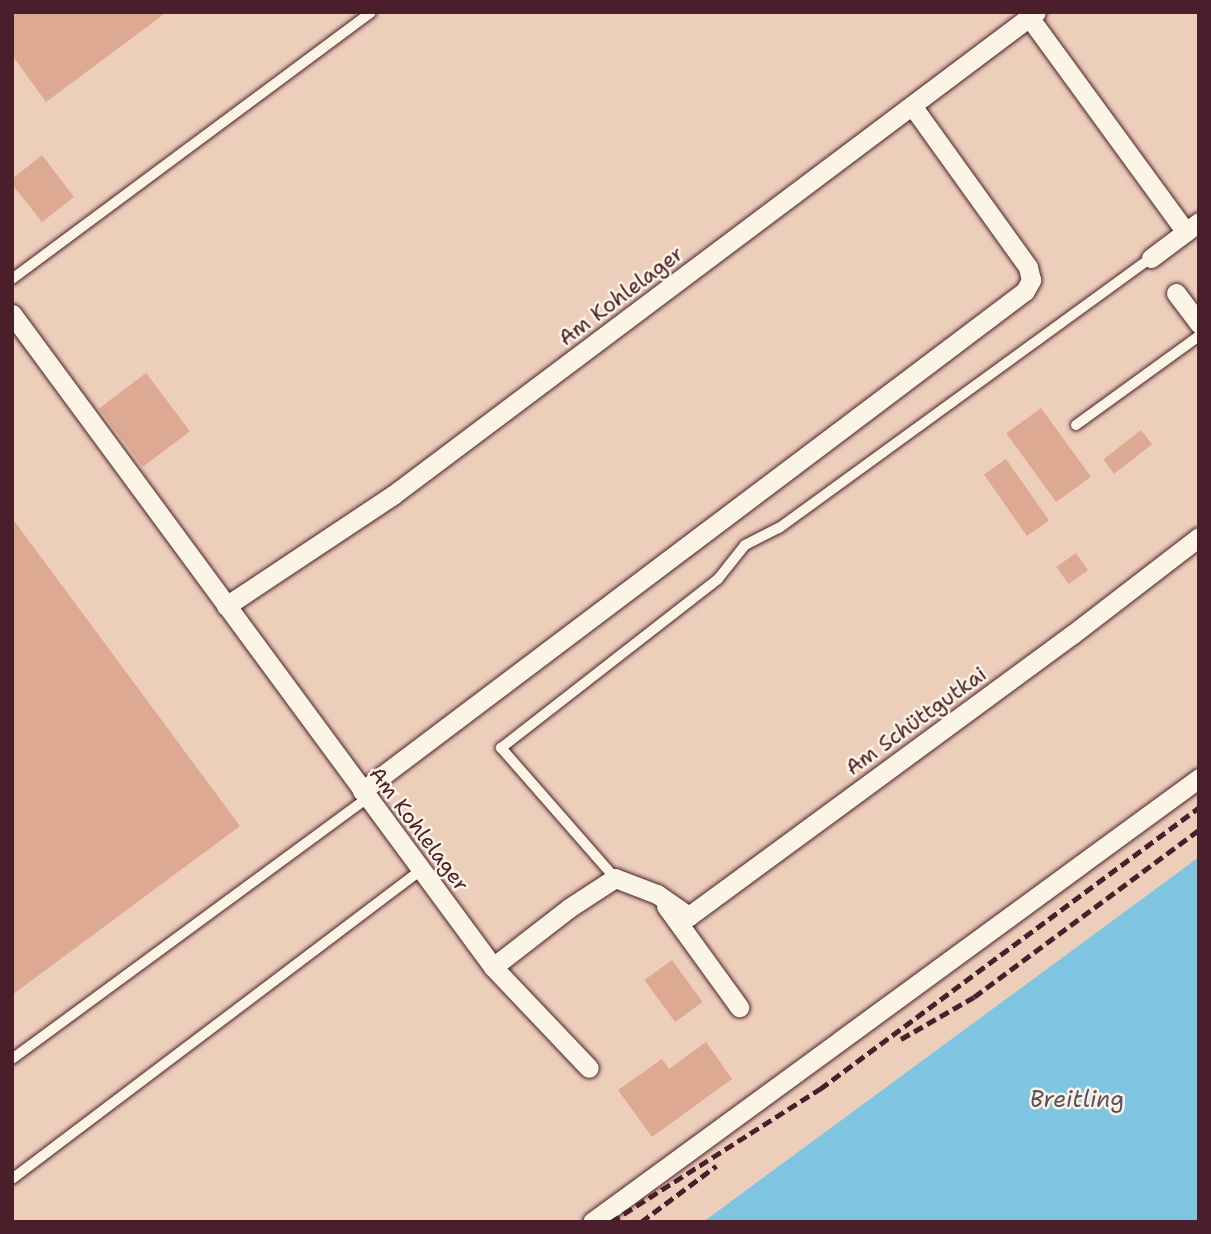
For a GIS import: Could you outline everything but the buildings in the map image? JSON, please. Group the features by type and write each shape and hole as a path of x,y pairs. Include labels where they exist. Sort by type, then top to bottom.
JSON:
{"street":[{"name":"Am Kohlelager","path":"226,606 393,495 1033,15"},
{"path":"1033,15 1192,227 1151,258"},
{"path":"364,794 1025,291 1031,280 1028,267 913,107"},
{"path":"1176,293 1199,324"},
{"name":"Am Kohlelager","path":"12,314 493,967 589,1068"},
{"name":"Am Schüttgutkai","path":"615,878 657,894 689,916 1073,634 1199,537"},
{"path":"592,1222 1199,778"},
{"path":"493,967 569,908 615,878"},
{"path":"657,894 739,1007"}],"lane":[{"path":"12,279 371,12"},
{"path":"615,878 501,748 718,579 745,545 779,528 1151,258"},
{"path":"1076,425 1199,336"},
{"path":"12,1059 364,794"},
{"path":"12,1179 421,870"}],"shaded area":[{"path":"12,12 1199,12 1199,857 703,1222 12,1222"}],"water":[{"name":"Breitling","path":"1199,857 1199,1222 703,1222"}],"railway":[{"path":"611,1222 820,1089 1199,808"},
{"path":"901,1039 974,997 1199,830"},
{"path":"641,1222 716,1166"}]}
